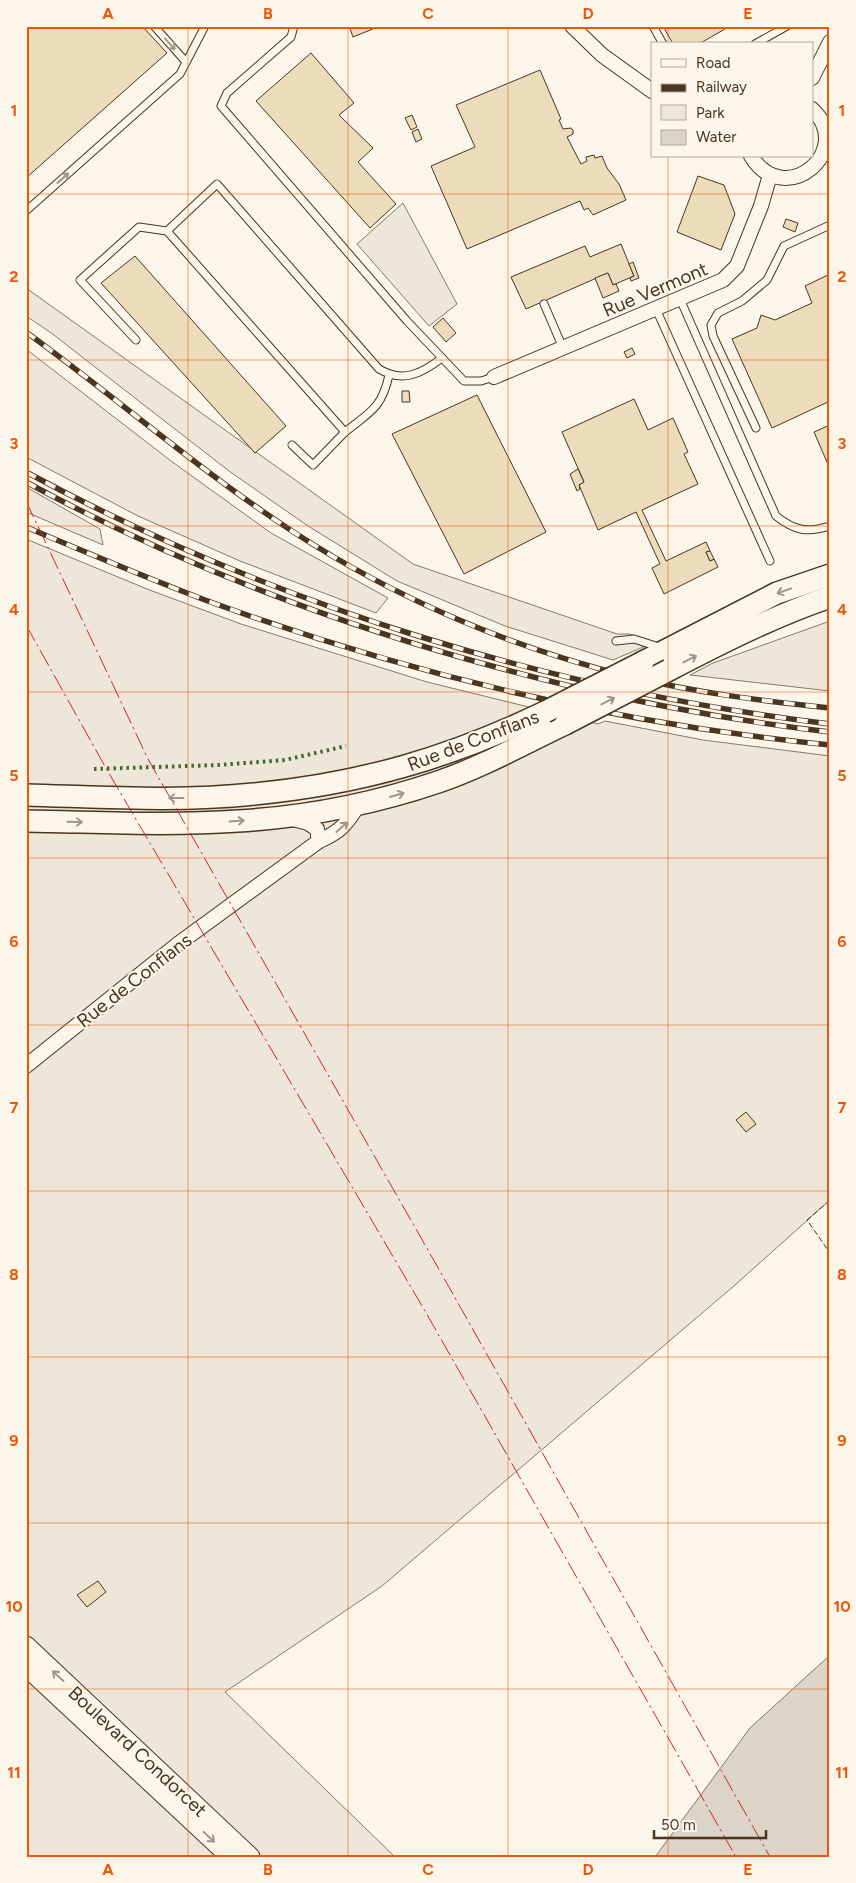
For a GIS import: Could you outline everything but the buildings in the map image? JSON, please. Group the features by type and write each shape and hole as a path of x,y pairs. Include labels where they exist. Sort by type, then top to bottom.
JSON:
{"main road":[{"name":"Rue de Conflans","path":"26,821 180,824 238,822 283,817 359,804 414,790 470,770 565,724 777,593 830,575"},
{"name":"Rue de Conflans","path":"26,795 194,798 253,795 312,787 370,776 426,761 481,742 643,662 667,660 732,638 830,597"},
{"name":"Boulevard Condorcet","path":"26,1646 231,1857"},
{"name":"Boulevard Condorcet","path":"26,1666 127,1750 250,1857"}],"street":[{"path":"572,26 602,55 651,89"},
{"path":"814,74 830,42"},
{"path":"816,113 830,135"},
{"path":"807,173 820,159 826,142 825,129 816,113"},
{"path":"752,158 760,168 770,175 782,178 795,177 807,173 830,160"},
{"name":"Rue Vermont","path":"494,377 723,280 737,266 761,206 770,175"},
{"name":"Rue de Conflans","path":"26,1066 178,944 319,841 334,834 346,825 359,804"},
{"path":"283,817 313,826 317,829 319,841"}],"lane":[{"path":"154,26 186,62"},
{"path":"26,211 180,74 205,26"},
{"path":"294,26 291,36 227,93 221,106 407,321 464,381 481,381 494,377"},
{"path":"653,26 662,42"},
{"path":"759,42 787,26"},
{"path":"167,231 217,184 378,369 389,374 410,375 427,370 442,358"},
{"path":"756,428 713,336 711,325 718,313 742,301 767,280 784,246 830,225"},
{"path":"136,340 80,280 138,227 167,231 345,432"},
{"path":"680,298 776,516 788,526 801,530 817,530 830,526"},
{"path":"544,304 563,348"},
{"path":"656,309 770,561"},
{"path":"292,445 313,465 345,432 378,404 386,391 389,374"},
{"path":"616,641 634,639 667,660"}],"green space":[{"path":"26,288 413,564 617,634 630,634 655,642 613,660 505,626 397,581 308,526 229,471 50,332 26,316"},
{"path":"26,349 171,461 271,533 388,598 376,613 240,561 138,516 26,457"},
{"path":"26,487 100,529 103,545 26,512"},
{"path":"26,539 147,589 241,624 427,682 598,724 605,721 703,740 830,756 830,1200 735,1285 382,1586 225,1692 395,1857 26,1857"},
{"path":"830,621 830,691 690,675 713,663"}],"shaded area":[{"path":"403,203 457,304 429,326 357,244"}],"water":[{"path":"830,1655 830,1857 655,1857 750,1728"}],"railway":[{"path":"26,332 260,510 334,557 415,600 500,637 544,652 632,677 706,692 830,708"},
{"path":"26,472 121,520 217,563 316,602 416,636 518,665 621,689 725,709 830,724"},
{"path":"26,482 91,516 224,576 360,626 430,648 570,686 635,700 699,713 830,732"},
{"path":"26,527 205,600 357,650 435,672 513,692 671,724 750,736 830,745"}],"hedge":[{"path":"94,769 218,765 285,760 346,746"}],"fence":[{"path":"830,1200 807,1220 830,1253"}],"power":[{"path":"26,501 148,759 449,1287 770,1857"},
{"path":"26,625 107,770 425,1311 736,1857"}]}
